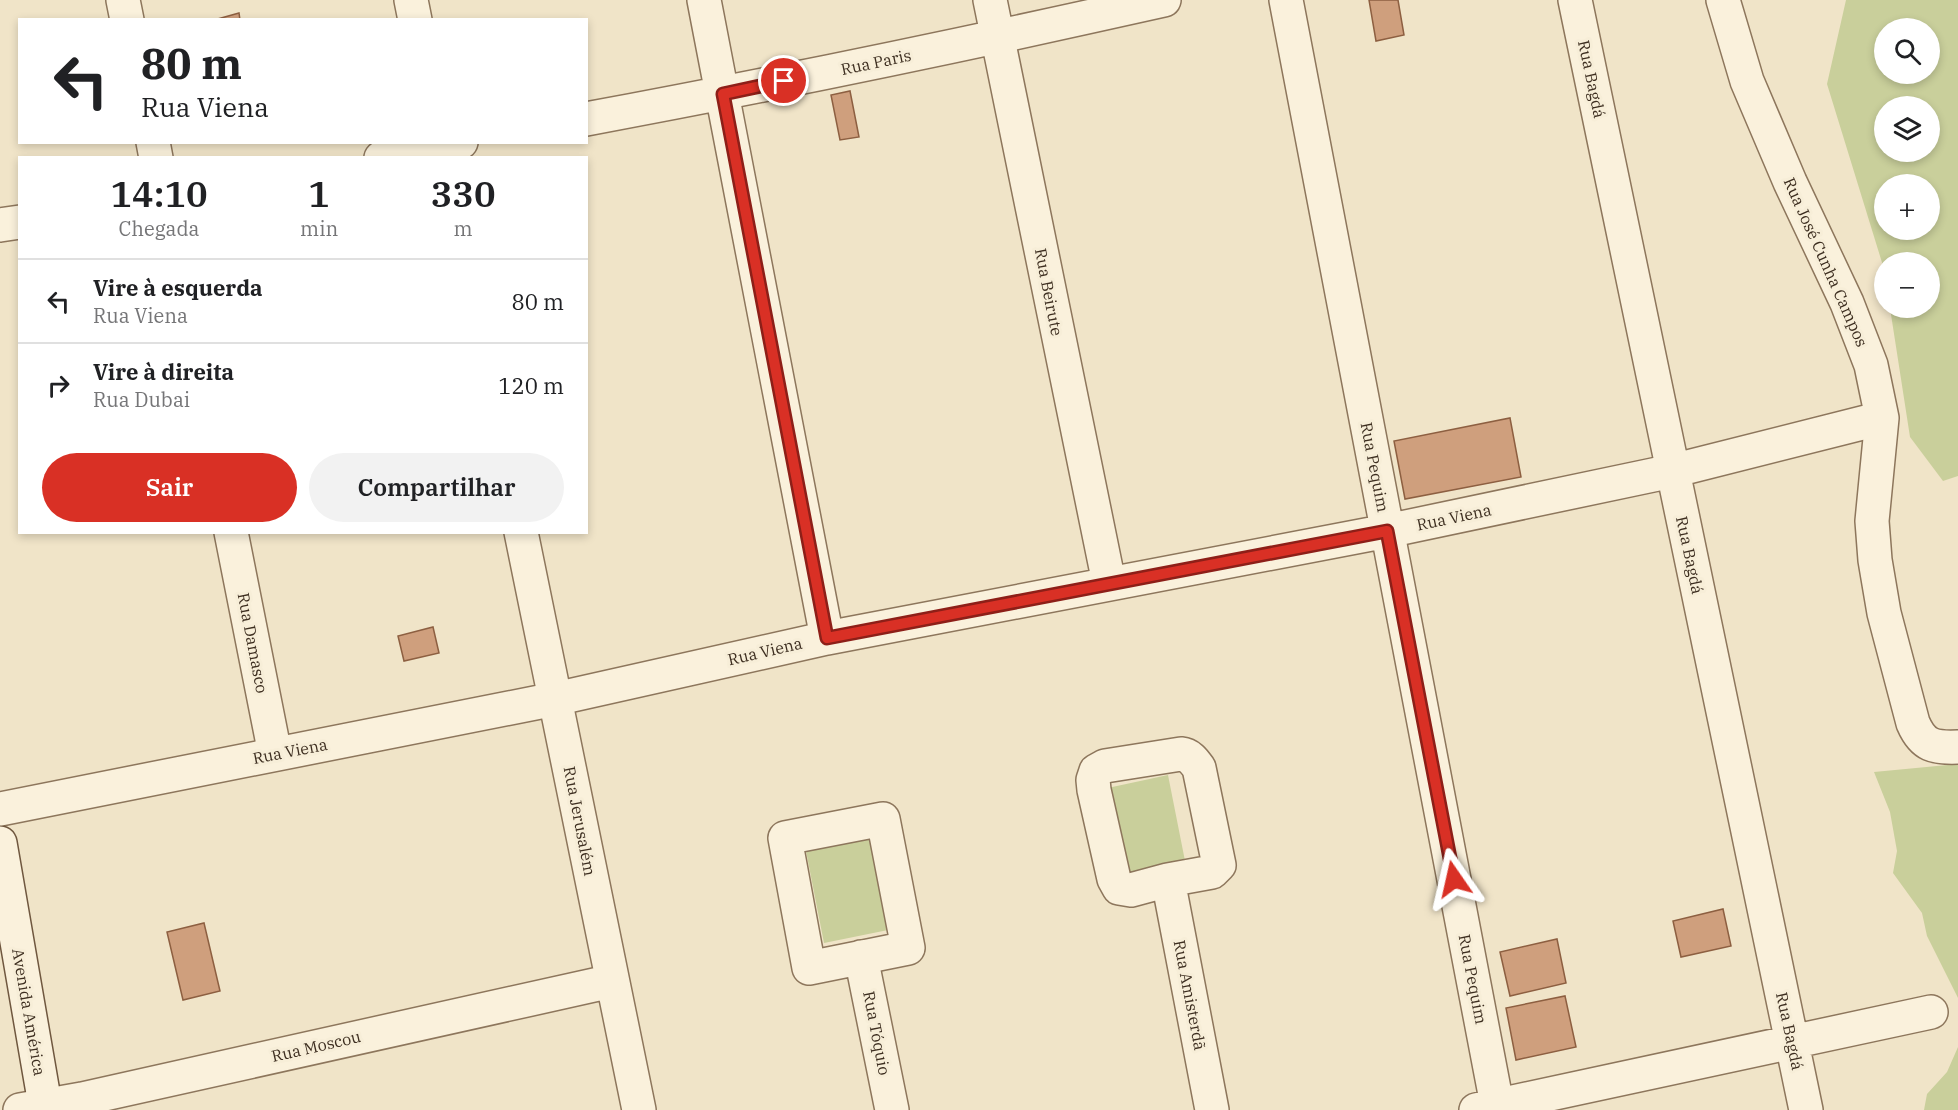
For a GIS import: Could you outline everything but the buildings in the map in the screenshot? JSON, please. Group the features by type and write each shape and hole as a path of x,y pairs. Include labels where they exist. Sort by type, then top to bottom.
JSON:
{"street":[{"path":"123,0 127,18"},
{"path":"411,0 415,18"},
{"path":"704,0 827,638"},
{"name":"Rua Beirute","path":"990,0 1108,583"},
{"name":"Rua Paris","path":"588,119 723,94 998,38 1164,0"},
{"name":"Rua Pequim","path":"1286,0 1387,531 1490,1108"},
{"name":"Rua Bagdá","path":"1575,0 1806,1110"},
{"name":"Rua José Cunha Campos","path":"1723,0 1747,81 1790,183 1847,303 1870,365 1882,418 1872,521 1875,560 1884,613 1913,723 1919,736 1936,746 1958,747"},
{"path":"393,156 446,147"},
{"path":"0,225 18,222"},
{"name":"Rua Viena","path":"0,809 555,699 827,638 1387,531 1672,471 1882,418"},
{"name":"Rua Damasco","path":"231,534 275,754"},
{"name":"Rua Jerusalém","path":"521,534 639,1110"},
{"path":"1181,754 1195,762 1219,865 1212,872 1168,880 1131,890 1119,888 1114,879 1094,790 1093,780 1096,771 1105,766 1181,754"},
{"path":"884,819 908,948 861,957 809,968 785,838 884,819"},
{"name":"Avenida América","path":"0,843 38,1109"},
{"name":"Rua Amisterdã","path":"1168,880 1212,1110"},
{"name":"Rua Tóquio","path":"861,957 892,1110"},
{"name":"Rua Moscou","path":"38,1109 612,981"},
{"path":"1490,1108 1931,1012"}],"green space":[{"path":"1846,0 1958,0 1958,476 1943,481 1910,437 1892,318 1940,318 1940,252 1879,252 1875,240 1940,240 1940,174 1874,174 1874,237 1827,84"},
{"path":"1958,764 1958,998 1927,936 1922,913 1893,873 1897,851 1890,812 1874,772"},
{"path":"1168,775 1186,866 1121,879 1103,789"},
{"path":"870,838 888,930 824,943 806,851"},
{"path":"1958,1047 1958,1110 1924,1110 1927,1094 1947,1072"}],"route":[{"path":"784,81 723,94 827,638 1387,531 1454,879"}]}
